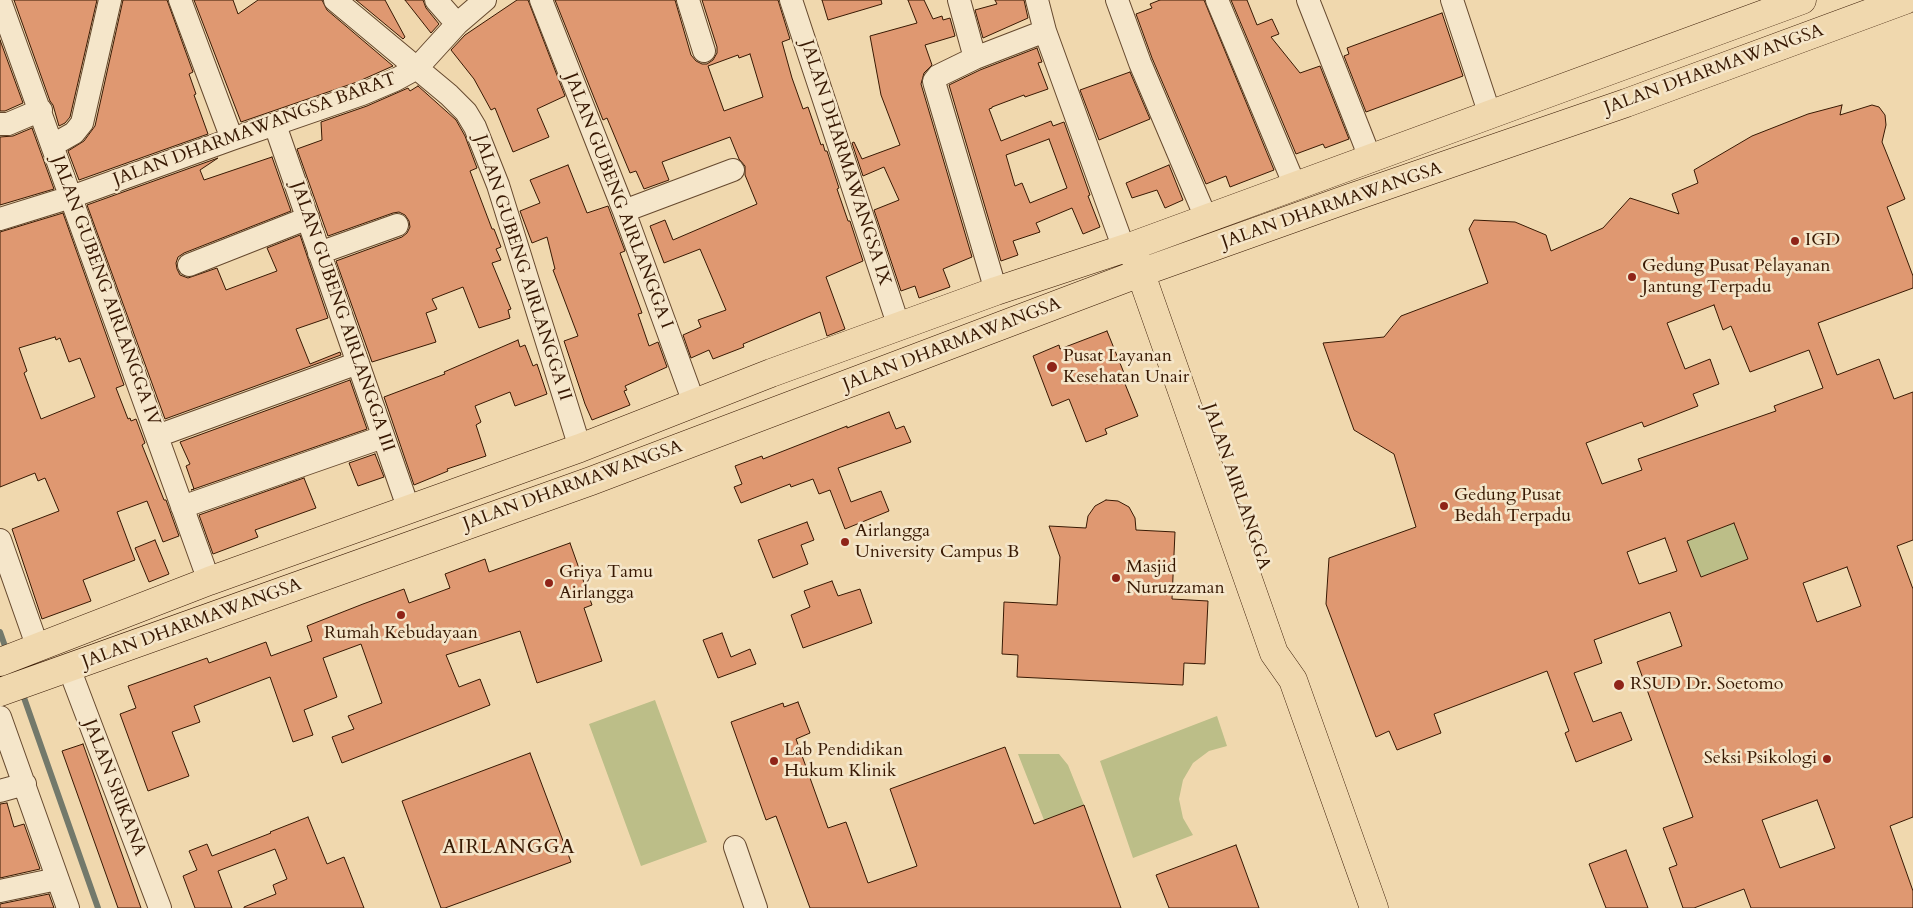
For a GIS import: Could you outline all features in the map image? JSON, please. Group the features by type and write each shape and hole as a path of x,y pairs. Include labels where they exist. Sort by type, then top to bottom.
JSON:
{"main road":[{"name":"JALAN DHARMAWANGSA","path":"0,662 209,582 580,448 771,373 996,291 1135,245 1802,0"},
{"name":"JALAN DHARMAWANGSA","path":"0,692 38,680 591,480 1149,270 1626,103 1858,8 1905,0"},
{"path":"1566,87 1578,119"},
{"name":"JALAN AIRLANGGA","path":"1135,245 1149,270 1274,653 1293,680 1374,908"},
{"path":"771,373 784,408"}],"street":[{"path":"53,145 74,133 85,116 110,0"},
{"path":"180,0 232,139"},
{"name":"JALAN GUBENG AIRLANGGA II","path":"335,0 418,68 466,112 476,127 498,185 580,448"},
{"path":"436,0 457,24"},
{"name":"JALAN DHARMAWANGSA BARAT","path":"0,219 71,197 362,94 418,68 457,24 485,0"},
{"name":"JALAN GUBENG AIRLANGGA I","path":"541,0 624,211 694,403"},
{"path":"688,0 704,51"},
{"name":"JALAN DHARMAWANGSA IX","path":"791,0 899,327"},
{"path":"959,0 975,58"},
{"path":"1037,0 1045,30 1135,245"},
{"path":"1117,0 1140,63 1206,218"},
{"path":"1217,0 1295,186"},
{"path":"1308,0 1365,145 1368,159"},
{"path":"1452,0 1490,115"},
{"name":"JALAN GUBENG AIRLANGGA IV","path":"0,1 41,110 209,582"},
{"path":"996,291 934,81 938,76 975,58 1045,30"},
{"path":"0,124 8,124 41,110"},
{"name":"JALAN GUBENG AIRLANGGA III","path":"276,125 408,510"},
{"path":"624,211 733,170"},
{"path":"189,264 308,218"},
{"path":"319,253 397,225"},
{"path":"157,436 358,364"},
{"path":"182,507 383,436"},
{"path":"0,540 34,650"},
{"name":"JALAN SRIKANA","path":"69,668 160,908"},
{"path":"0,716 68,908"},
{"path":"0,791 25,784"},
{"path":"735,847 756,908"},
{"path":"0,892 57,879"}],"green space":[{"path":"1734,523 1748,559 1701,577 1687,541"},
{"path":"655,700 707,842 641,866 589,724"},
{"path":"1217,716 1227,746 1209,751 1193,763 1183,780 1179,799 1183,818 1193,835 1133,858 1100,761"},
{"path":"1018,754 1059,754 1068,765 1084,805 1044,820"}],"building":[{"path":"14,0 97,0 70,117 59,126 53,105"},
{"path":"123,0 167,0 193,72 189,74 196,94 194,95 208,134 79,180 68,151 84,141 95,126"},
{"path":"194,0 233,0 238,14 258,0 322,0 327,10 393,66 357,82 241,122"},
{"path":"356,0 385,0 405,37 403,39"},
{"path":"405,0 423,0 426,8 439,24 431,33"},
{"path":"517,0 528,0 565,96 537,109 549,137 513,152 495,108 491,110 474,79 451,50 465,35"},
{"path":"555,0 675,0 691,55 696,61 707,64 713,60 717,53 717,47 702,0 778,0 790,39 782,42 792,78 803,109 808,107 821,145 823,144 825,151 827,151 839,188 837,189 863,261 826,277 845,329 827,336 820,312 743,344 744,347 713,359 709,350 691,358 683,335 701,327 698,320 726,310 700,249 664,263 650,226 665,220 673,240 757,204 745,175 745,166 739,159 730,137 662,162 669,180 644,189 636,171 630,173 607,118 603,120","holes":["750,54 763,97 724,111 708,66 738,55 739,58"]},
{"path":"822,0 881,0 882,4 828,20"},
{"path":"908,0 924,0 933,19 942,16 943,20 950,18 955,36 925,45 932,65 924,73 921,84 972,257 943,269 950,287 919,298 915,286 901,291 874,210 899,200 884,167 863,176 852,143 854,142 862,159 900,145 881,95 870,36 917,23"},
{"path":"995,0 1024,0 1028,18 983,38 975,10 997,4"},
{"path":"1160,0 1204,0 1274,170 1230,187 1226,176 1206,184 1152,58 1136,14 1152,8 1150,4"},
{"path":"1231,0 1247,0 1257,25 1272,19 1279,34 1271,37 1300,73 1320,66 1349,139 1325,148 1323,144 1296,154"},
{"path":"1442,13 1463,76 1366,112 1344,56 1349,54 1347,48"},
{"path":"0,40 23,103 5,111 0,111"},
{"path":"1037,48 1042,62 1038,63 1048,89 1025,97 1024,95 989,109 1001,141 1051,121 1053,126 1064,122 1100,227 1083,234 1072,208 1036,223 1040,232 1013,241 1018,255 1001,261 949,85 980,70","holes":["1049,139 1067,188 1030,203 1022,183 1015,186 1006,155"]},
{"path":"1130,72 1150,119 1099,140 1080,90"},
{"path":"418,86 456,120 465,136 477,168 470,171 492,229 494,229 501,247 496,249 501,260 492,263 511,309 508,310 510,318 479,328 463,287 432,299 437,309 426,313 436,342 372,362 336,261 402,237 410,227 409,221 405,215 399,212 393,213 328,236 297,149 322,140 321,122 367,106 408,88 410,91"},
{"name":"RSUD Dr. Soetomo","path":"1842,105 1840,115 1872,105 1879,107 1885,115 1886,125 1882,142 1905,199 1887,207 1913,276 1913,288 1818,323 1837,375 1879,359 1894,399 1913,392 1913,540 1897,546 1913,589 1913,817 1890,826 1913,891 1913,908 1751,908 1744,889 1694,908 1683,908 1669,868 1677,865 1663,828 1693,817 1637,662 1682,646 1670,612 1594,640 1602,663 1574,673 1593,722 1621,712 1632,740 1576,762 1565,733 1569,731 1547,671 1434,714 1441,733 1397,750 1389,731 1376,737 1326,604 1329,558 1416,527 1394,454 1354,430 1323,343 1384,337 1401,316 1488,283 1469,229 1474,220 1515,222 1546,235 1551,251 1603,228 1630,198 1679,214 1672,194 1698,183 1694,170 1752,136 1808,114","holes":["1714,305 1723,330 1731,326 1750,372 1809,350 1823,388 1774,406 1776,411 1638,459 1642,470 1602,484 1586,443 1642,422 1644,427 1698,406 1693,394 1719,384 1710,359 1685,369 1667,323","1734,523 1748,559 1701,577 1687,541","1665,538 1677,571 1639,584 1627,552","1847,567 1861,606 1817,622 1803,583","1817,800 1835,848 1780,868 1762,820"]},
{"path":"32,128 54,189 0,205 0,137 13,136"},
{"path":"272,157 291,211 184,253 178,257 177,269 180,275 188,278 217,268 226,290 277,271 267,248 300,235 328,318 296,329 310,364 340,352 341,355 165,419 87,205 218,158 200,170 204,180"},
{"path":"568,165 587,213 608,206 625,251 620,253 642,313 638,314 649,346 658,342 667,367 625,386 627,390 624,391 630,405 592,420 564,341 578,336 553,270 555,269 547,237 532,243 520,211 540,203 530,180"},
{"path":"1169,165 1183,200 1165,208 1157,190 1132,198 1126,183"},
{"path":"63,213 124,385 116,388 128,419 130,418 131,421 136,419 145,443 142,445 164,500 166,500 179,536 163,542 147,501 117,512 135,560 83,580 91,601 42,619 12,529 59,511 45,478 38,481 35,473 0,487 0,232","holes":["55,337 56,340 60,338 69,362 80,358 95,397 41,419 24,373 27,371 19,348"]},
{"path":"1107,331 1124,373 1121,374 1138,416 1105,429 1107,434 1086,442 1069,399 1052,406 1033,356 1059,345 1060,349"},
{"path":"518,340 520,347 525,345 533,366 537,364 547,394 515,406 510,392 475,406 481,422 476,425 486,456 447,469 448,471 414,485 384,397 445,374 444,372"},
{"path":"350,380 367,429 194,489 186,466 190,464 180,442"},
{"path":"889,412 896,429 904,426 911,442 838,468 851,502 881,491 889,511 845,529 830,490 819,494 813,479 791,487 790,484 741,503 734,487 742,484 735,466 762,456 763,459 847,426 847,428"},
{"path":"375,454 384,477 358,486 349,463"},
{"path":"304,478 316,508 255,530 258,537 213,554 199,515"},
{"name":"Masjid Nuruzzaman","path":"1106,500 1118,501 1129,507 1135,518 1136,530 1175,532 1172,599 1208,601 1205,664 1184,663 1183,685 1017,677 1018,655 1002,654 1004,602 1057,605 1060,557 1049,526 1086,528 1088,516 1095,506"},
{"path":"807,522 814,540 801,545 808,564 773,578 758,540"},
{"path":"155,540 169,574 149,582 135,548"},
{"path":"570,543 592,605 584,608 602,661 537,683 520,631 446,655 459,687 480,679 490,705 342,763 332,737 354,729 348,716 382,703 361,644 323,658 337,697 304,710 313,735 293,742 270,677 194,706 200,722 172,732 189,776 148,791 120,714 136,708 128,686 207,658 209,663 266,642 271,656 312,641 307,626 363,604 404,589 409,603 450,588 445,574 485,559 489,572"},
{"path":"832,581 838,596 860,589 872,623 803,648 791,615 810,607 804,591"},
{"path":"722,633 731,657 750,649 756,664 718,678 703,640"},
{"path":"798,702 810,733 796,739 828,828 846,822 868,883 917,866 890,789 1005,747 1034,824 1084,805 1121,908 810,908 776,816 766,820 731,722 783,703 784,707"},
{"path":"83,744 141,908 118,908 62,751"},
{"path":"530,753 571,862 441,908 402,801"},
{"path":"7,803 14,827 24,824 40,869 0,878 0,804"},
{"path":"308,817 327,864 344,857 364,908 244,908 276,894 273,885 287,879 275,849 218,871 232,908 195,908 183,876 197,870 189,851 207,844 212,856"},
{"path":"1236,845 1259,908 1169,908 1156,875"},
{"path":"1626,850 1648,908 1606,908 1589,864"},
{"path":"49,894 54,908 0,908 0,904"}],"waterway":[{"path":"0,632 7,652"},
{"path":"22,692 98,908"}],"place":[{"name":"IGD","path":"1795,241"},
{"name":"Gedung Pusat Pelayanan Jantung Terpadu","path":"1632,277"},
{"name":"Pusat Layanan Kesehatan Unair","path":"1052,367"},
{"name":"Gedung Pusat Bedah Terpadu","path":"1444,506"},
{"name":"Airlangga University Campus B","path":"845,542"},
{"name":"Masjid Nuruzzaman","path":"1116,578"},
{"name":"Griya Tamu Airlangga","path":"549,583"},
{"name":"Rumah Kebudayaan","path":"401,615"},
{"name":"RSUD Dr. Soetomo","path":"1619,685"},
{"name":"Seksi Psikologi","path":"1827,759"},
{"name":"Lab Pendidikan Hukum Klinik","path":"774,761"}],"district":[{"name":"AIRLANGGA","path":"509,848"}]}
